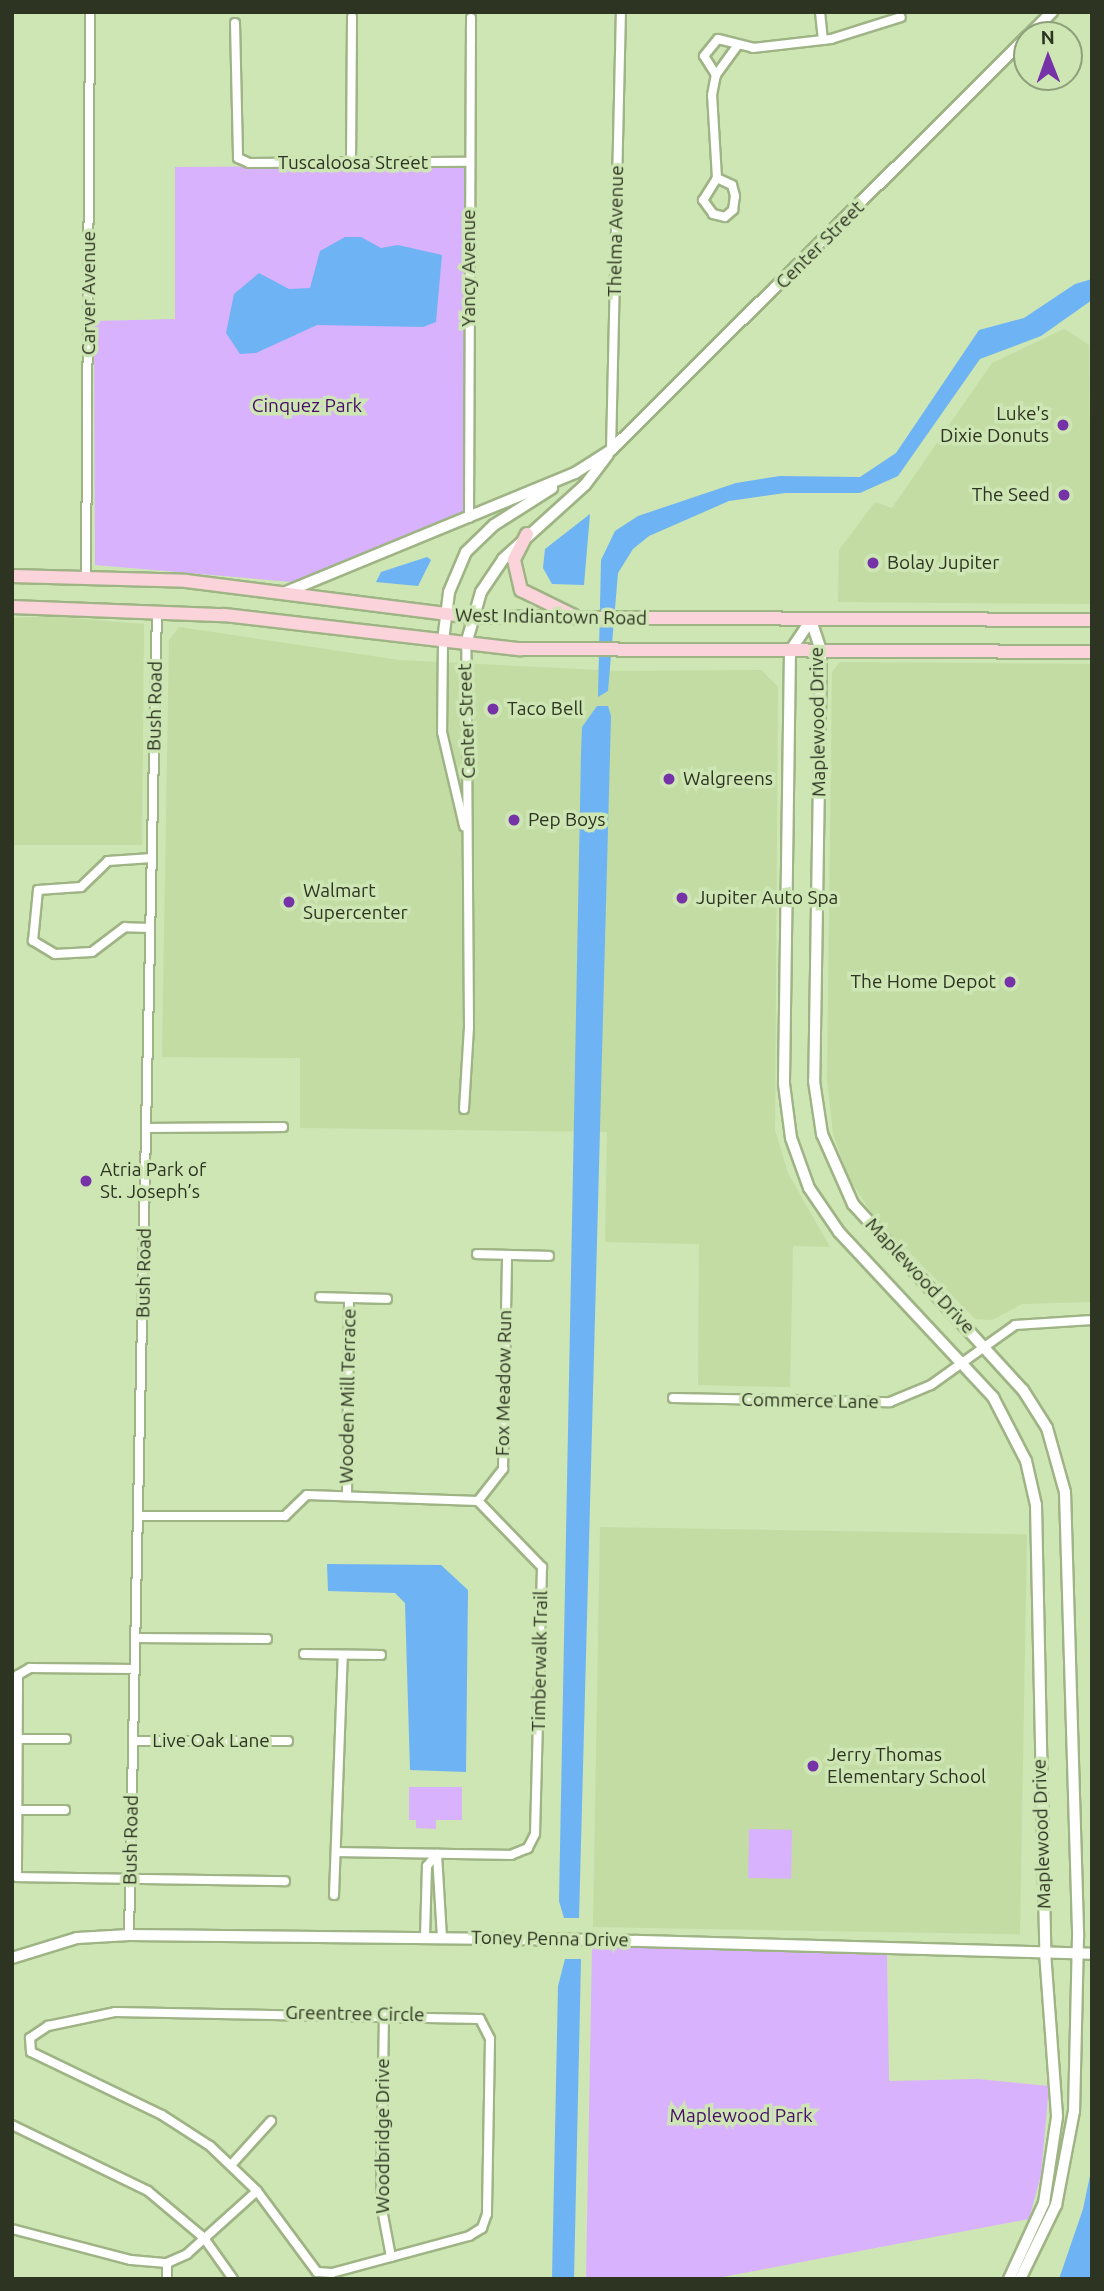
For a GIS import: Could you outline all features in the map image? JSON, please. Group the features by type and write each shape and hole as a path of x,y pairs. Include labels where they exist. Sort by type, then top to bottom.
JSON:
{"main road":[{"path":"527,534 514,560 521,590 587,619"},
{"name":"West Indiantown Road","path":"12,576 86,574 472,617 622,620 1092,620"},
{"name":"West Indiantown Road","path":"12,607 157,611 443,642 591,650 1092,652"}],"street":[{"name":"Carver Avenue","path":"86,574 90,12"},
{"name":"Thelma Avenue","path":"611,450 621,12"},
{"path":"820,12 823,40"},
{"path":"716,75 705,63 706,49 718,39 738,45 823,40 901,17"},
{"path":"351,163 352,18"},
{"name":"Yancy Avenue","path":"469,518 471,18"},
{"name":"Tuscaloosa Street","path":"234,23 238,159 351,163 469,162"},
{"path":"717,178 732,185 735,196 733,210 724,217 713,214 704,200 717,178 712,94 716,75 738,45"},
{"name":"Center Street","path":"464,1109 466,644 481,592 527,534 585,485 611,450 1013,51"},
{"name":"Center Street","path":"277,594 319,583 575,473 611,450"},
{"path":"443,642 445,615 457,566 471,546 575,473"},
{"name":"Bush Road","path":"129,1935 157,611"},
{"name":"Maplewood Drive","path":"811,620 790,651 784,1084 791,1138 810,1188 839,1233 993,1397 1016,1436 1036,1504 1045,1952 1057,2117 1044,2203 1009,2279"},
{"name":"Maplewood Drive","path":"811,620 821,651 814,1081 822,1134 853,1203 984,1345 1047,1428 1065,1492 1078,1953 1070,2146 1056,2205 1020,2279"},
{"name":"Center Street","path":"443,642 442,732 467,835"},
{"path":"150,928 125,927 92,952 55,954 33,941 37,890 81,887 108,861 152,858"},
{"path":"146,1128 283,1127"},
{"path":"477,1254 549,1256"},
{"name":"Fox Meadow Run","path":"478,1501 503,1469 506,1256"},
{"name":"Wooden Mill Terrace","path":"320,1297 387,1299"},
{"name":"Wooden Mill Terrace","path":"346,1494 349,1298"},
{"name":"Commerce Lane","path":"673,1398 890,1402 918,1393 984,1345 1023,1322 1092,1320"},
{"path":"139,1516 285,1516 307,1495 346,1494 478,1501"},
{"name":"Timberwalk Trail","path":"339,1852 511,1855 528,1848 536,1834 542,1567 478,1501"},
{"path":"136,1638 267,1639"},
{"path":"304,1654 381,1655"},
{"path":"334,1895 339,1852 343,1655"},
{"path":"135,1668 23,1670 16,1682 14,1810 17,1877 130,1881 285,1881"},
{"path":"15,1739 66,1739"},
{"name":"Live Oak Lane","path":"133,1741 288,1741"},
{"path":"14,1810 65,1810"},
{"path":"425,1937 427,1866 437,1854"},
{"path":"437,1854 442,1937"},
{"name":"Toney Penna Drive","path":"12,1958 77,1938 129,1935 442,1937 1092,1954"},
{"name":"Greentree Circle","path":"91,2013 474,2016 485,2025 490,2039 485,2221 469,2236 391,2257 317,2272 257,2190 232,2164 162,2115 37,2057 30,2038 48,2026 91,2013"},
{"name":"Woodbridge Drive","path":"384,2014 381,2204 391,2257"},
{"path":"232,2164 271,2121"},
{"path":"12,2124 140,2186 204,2238 233,2279"},
{"path":"12,2229 131,2260 167,2263 204,2238 257,2190"},
{"path":"167,2263 167,2279"}],"shaded area":[{"path":"1064,329 1089,345 1092,604 838,602 839,550 875,502 892,508 992,363"},
{"path":"47,616 144,624 142,845 12,845 12,618"},
{"path":"179,627 399,660 618,671 761,670 778,687 775,1130 788,1173 830,1247 793,1246 790,1387 698,1385 699,1244 605,1242 607,1132 300,1128 300,1058 162,1057 169,640"},
{"path":"840,662 1092,664 1092,1302 1022,1304 992,1320 975,1319 872,1214 849,1178 833,1134 827,1078 832,672"},
{"name":"Jerry Thomas Elementary School","path":"600,1527 1027,1534 1020,1934 593,1927"}],"green space":[{"name":"Cinquez Park","path":"465,165 464,514 293,582 95,565 94,321 175,319 175,167"},
{"path":"409,1787 462,1787 462,1820 436,1820 436,1829 416,1828 416,1820 409,1820"},
{"path":"749,1829 792,1830 791,1879 748,1878"},
{"name":"Maplewood Park","path":"592,1946 887,1955 889,2081 978,2079 1049,2086 1041,2175 1029,2219 712,2279 586,2279"}],"water":[{"path":"345,237 361,237 381,248 398,245 442,255 436,322 423,327 317,325 256,353 240,354 226,333 234,294 259,273 289,289 310,288 320,251"},
{"path":"1092,279 1092,300 1041,336 980,359 898,476 860,493 785,493 729,501 649,536 633,549 618,573 608,691 598,697 601,560 615,531 638,516 736,483 780,476 860,477 896,453 979,330 1024,318 1075,284"},
{"path":"590,514 584,585 552,584 543,568 545,549"},
{"path":"427,557 431,560 418,586 376,582 381,572"},
{"path":"597,706 608,706 611,716 579,1918 564,1918 559,1901 581,754 582,727"},
{"path":"327,1564 441,1565 468,1590 466,1772 410,1770 405,1603 395,1593 328,1591"},
{"path":"565,1959 581,1959 574,2279 552,2279 558,1986"},
{"path":"1092,2166 1092,2279 1059,2279 1083,2209"}],"place":[{"name":"Luke's Dixie Donuts","path":"1063,425"},
{"name":"The Seed","path":"1064,495"},
{"name":"Bolay Jupiter","path":"873,563"},
{"name":"Taco Bell","path":"493,709"},
{"name":"Walgreens","path":"669,779"},
{"name":"Pep Boys","path":"514,820"},
{"name":"Jupiter Auto Spa","path":"682,898"},
{"name":"Walmart Supercenter","path":"289,902"},
{"name":"The Home Depot","path":"1010,982"},
{"name":"Atria Park of St. Joseph’s","path":"86,1181"},
{"name":"Jerry Thomas Elementary School","path":"813,1766"}]}
